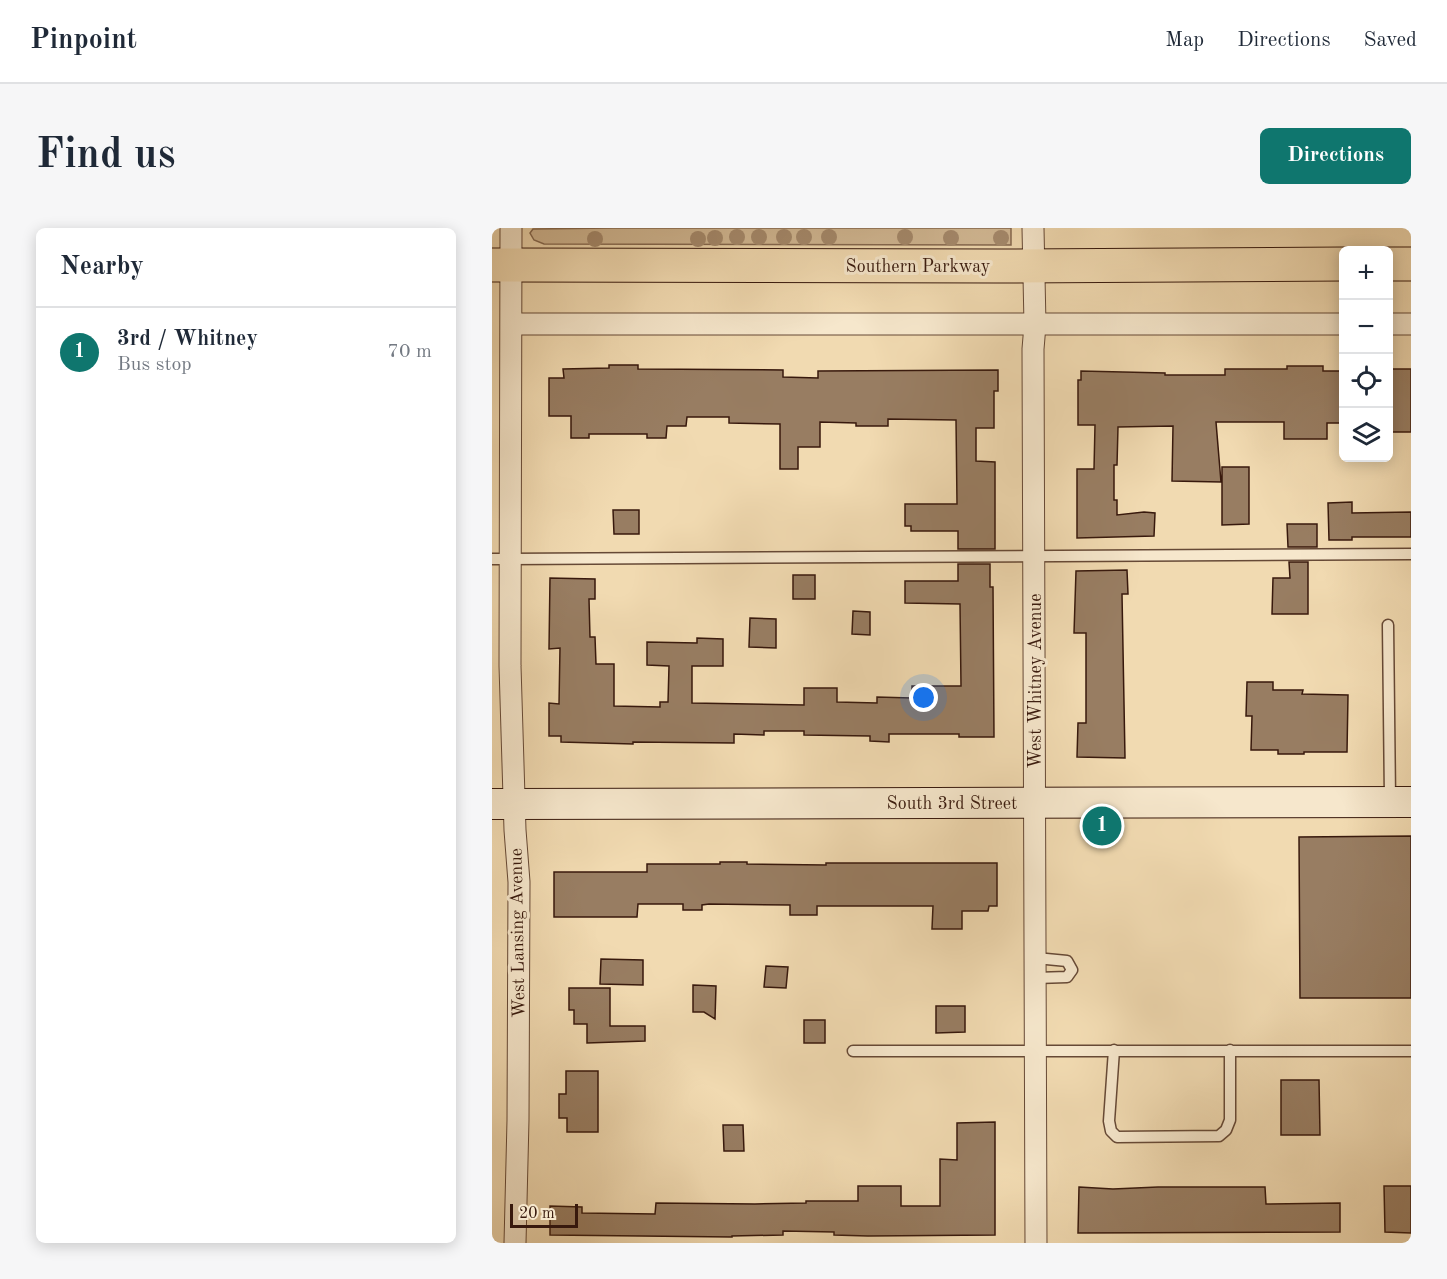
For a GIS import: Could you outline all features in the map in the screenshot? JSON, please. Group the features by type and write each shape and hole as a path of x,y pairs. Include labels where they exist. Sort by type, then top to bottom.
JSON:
{"main road":[{"name":"Southern Parkway","path":"502,265 1339,264"},
{"path":"1393,264 1411,264"},
{"name":"South 3rd Street","path":"503,804 1401,802"}],"street":[{"name":"West Lansing Avenue","path":"511,228 502,265 511,324 501,559 510,666 503,804 519,882 515,1243"},
{"name":"West Whitney Avenue","path":"1033,228 1036,1243"},
{"path":"511,324 1339,324"},
{"path":"1393,324 1411,324"}],"lane":[{"path":"501,559 1411,554"},
{"path":"1388,625 1401,802"},
{"path":"1114,1050 1109,1121 1111,1131 1117,1137 1219,1136 1226,1131 1230,1120 1230,1050"},
{"path":"853,1051 1411,1051"}],"shaded area":[{"path":"1011,228 1011,245 544,244 534,240 530,233 533,229"}],"building":[{"path":"609,365 638,365 638,369 783,370 783,377 818,378 818,371 998,370 998,391 994,391 994,428 976,428 976,461 995,462 995,549 958,549 958,531 911,531 911,526 905,526 905,504 957,504 956,420 888,419 888,426 856,426 856,423 820,422 820,447 798,447 798,469 780,469 780,424 729,423 729,417 687,417 686,426 667,426 666,438 647,438 647,434 589,434 589,438 571,438 571,416 549,416 549,378 564,378 563,369 609,368"},
{"path":"1287,366 1323,366 1323,371 1339,371 1339,423 1327,423 1327,439 1284,439 1284,422 1216,422 1221,482 1172,481 1173,426 1118,427 1117,465 1114,465 1114,500 1117,500 1117,515 1155,513 1154,536 1077,538 1077,469 1094,469 1095,425 1078,425 1078,380 1081,380 1081,371 1225,375 1225,369 1287,369"},
{"path":"1393,369 1411,369 1411,432 1393,432"},
{"path":"1222,467 1249,467 1249,524 1222,525"},
{"path":"1352,502 1352,513 1411,512 1411,537 1352,537 1352,540 1329,540 1328,503"},
{"path":"613,510 639,510 639,534 614,534"},
{"path":"1287,524 1317,524 1317,547 1288,547"},
{"path":"1289,562 1308,562 1308,614 1272,614 1273,578 1290,578"},
{"path":"958,564 990,564 990,587 993,587 994,737 959,737 959,734 889,734 889,742 870,741 870,736 804,735 804,731 764,731 764,735 734,734 734,743 633,742 633,744 561,742 561,736 549,736 549,703 559,704 560,648 549,649 550,578 595,579 595,599 589,599 590,637 595,637 596,664 614,664 614,706 660,707 660,702 668,702 669,666 647,665 647,642 697,643 697,638 723,639 723,666 692,666 692,703 804,705 804,688 837,688 837,702 877,703 877,697 912,698 912,686 961,686 960,604 905,603 905,581 958,581"},
{"path":"1127,570 1128,594 1122,594 1125,758 1077,757 1078,723 1086,723 1086,633 1074,633 1076,571"},
{"path":"793,575 815,575 815,599 793,599"},
{"path":"853,611 870,612 870,635 852,634"},
{"path":"750,618 776,619 776,648 749,647"},
{"path":"1247,682 1273,682 1273,690 1303,690 1302,694 1348,695 1347,752 1278,754 1278,750 1251,750 1252,716 1246,716"},
{"path":"1411,836 1411,998 1300,998 1299,837"},
{"path":"720,862 826,865 826,863 997,863 997,906 989,906 988,911 962,911 962,929 932,929 933,906 817,906 817,915 790,915 790,905 709,904 702,905 702,910 683,910 683,904 638,904 637,917 554,917 554,872 647,872 647,864 720,864"},
{"path":"601,959 643,960 643,985 600,984"},
{"path":"766,966 788,967 786,988 764,987"},
{"path":"693,985 716,986 715,1019 704,1012 693,1012"},
{"path":"569,988 610,988 610,1026 645,1026 645,1041 587,1043 587,1024 574,1024 574,1010 569,1010"},
{"path":"936,1006 965,1006 965,1032 936,1033"},
{"path":"804,1020 825,1020 825,1043 804,1043"},
{"path":"566,1071 598,1071 598,1132 567,1132 567,1118 559,1118 559,1094 566,1094"},
{"path":"1281,1080 1319,1080 1320,1135 1281,1135"},
{"path":"995,1122 995,1235 868,1236 834,1235 834,1232 783,1231 783,1235 732,1237 550,1235 550,1206 582,1207 582,1213 655,1214 656,1203 755,1204 858,1201 858,1186 901,1186 901,1206 940,1206 940,1159 957,1160 957,1123"},
{"path":"723,1125 743,1125 744,1151 724,1151"},
{"path":"1384,1186 1411,1186 1411,1233 1385,1232"},
{"path":"1079,1187 1113,1189 1265,1187 1266,1204 1340,1203 1340,1232 1078,1233"}],"place":[{"name":"3rd / Whitney","path":"1102,826"}]}
